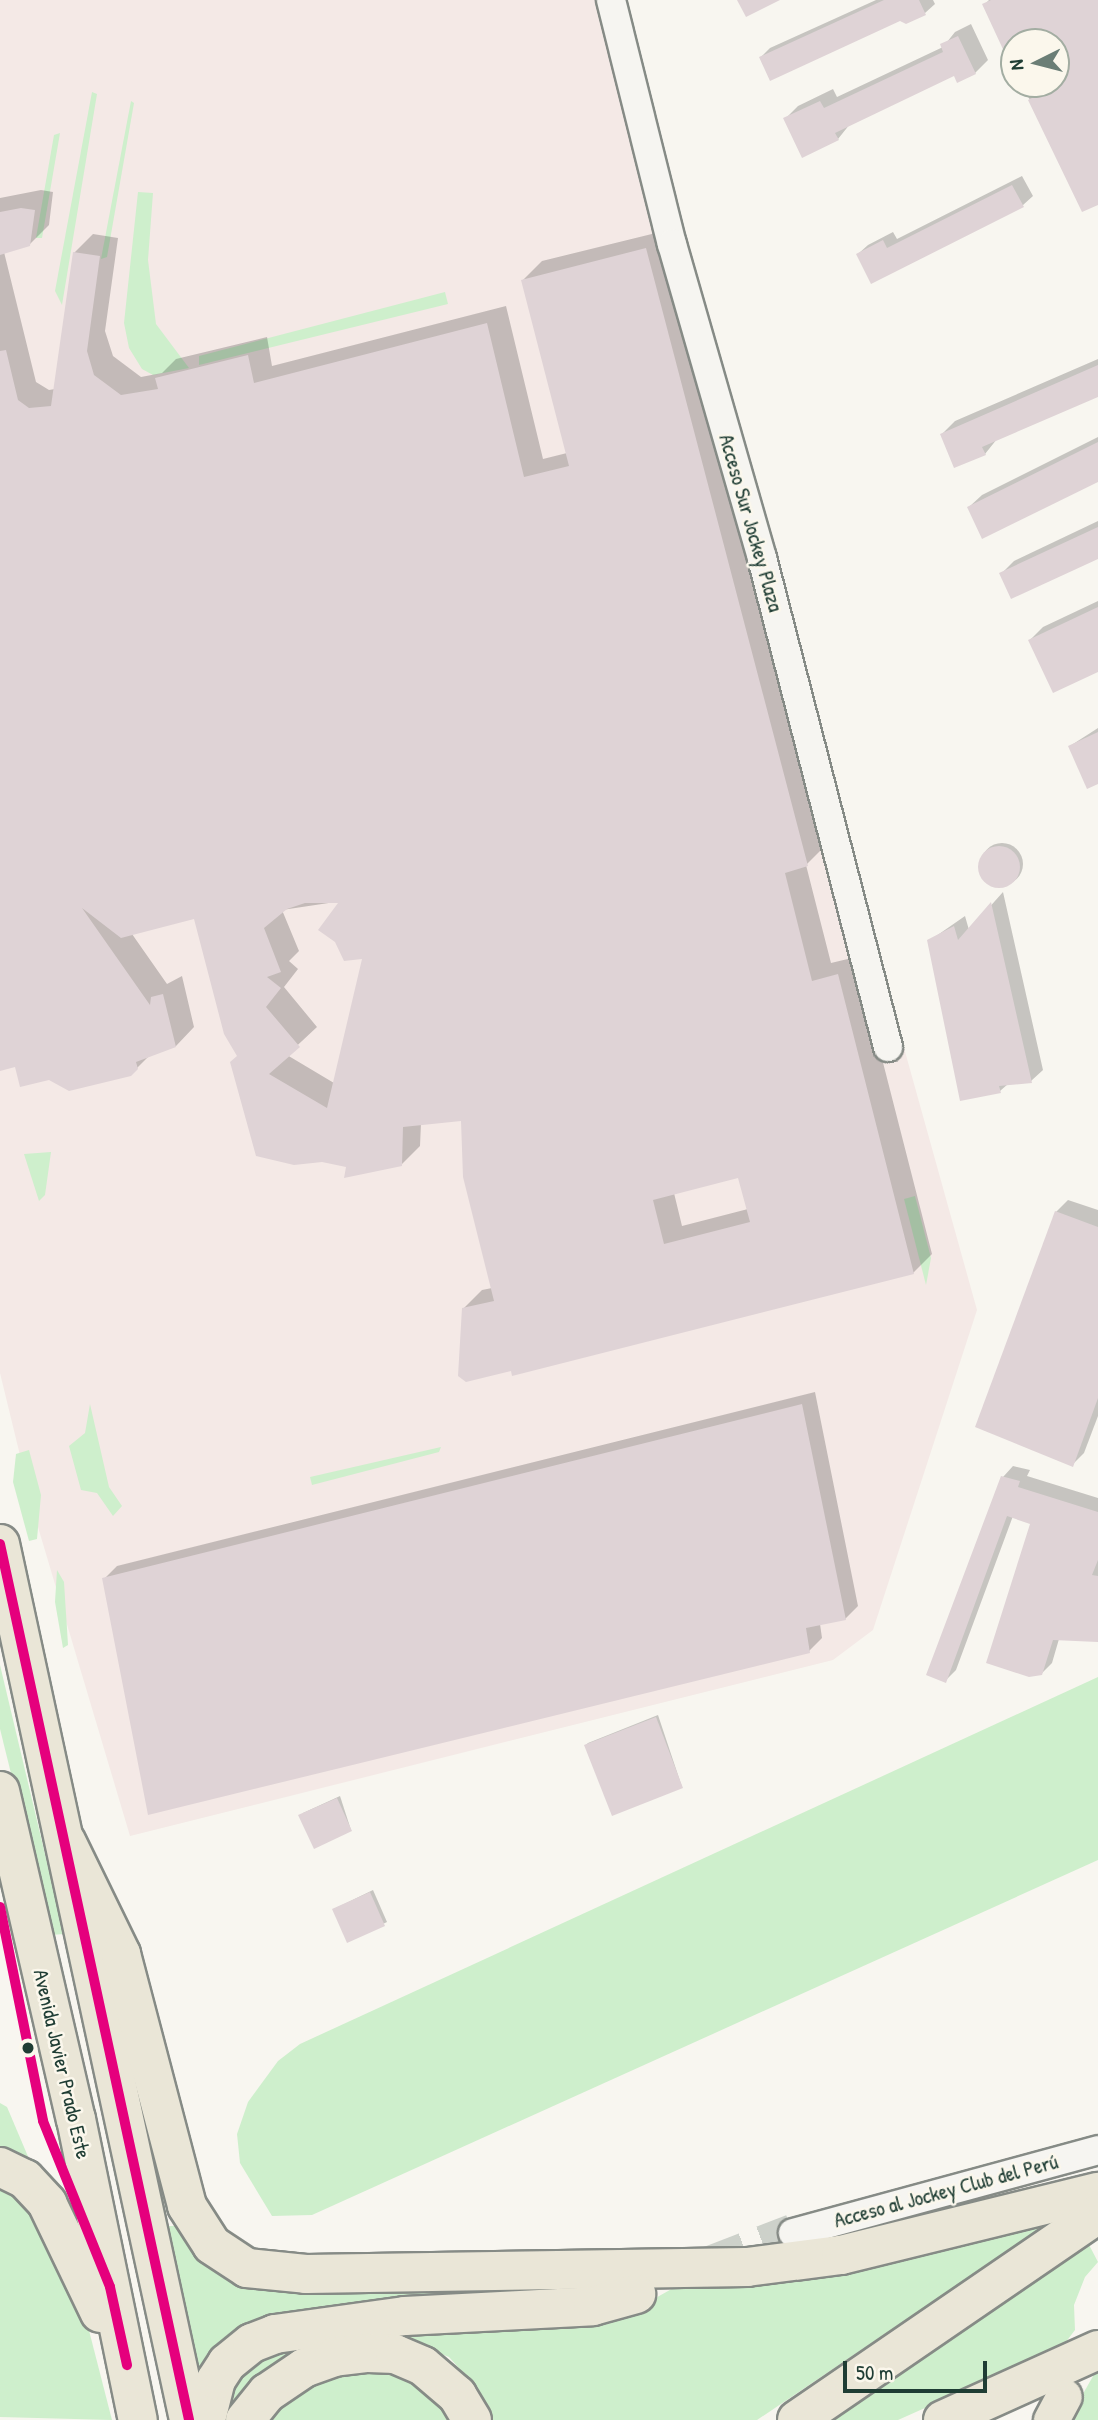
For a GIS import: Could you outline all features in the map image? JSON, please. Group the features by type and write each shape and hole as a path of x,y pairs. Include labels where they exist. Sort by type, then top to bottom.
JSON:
{"highway":[{"path":"0,1544 189,2420"},
{"name":"Avenida Javier Prado Este","path":"0,1791 138,2420"},
{"path":"66,1841 121,1954 184,2199 212,2245 234,2262 261,2272 675,2272 813,2260 906,2240 1098,2192"},
{"path":"0,2167 25,2179 47,2203 128,2370"},
{"path":"796,2420 1098,2214"},
{"path":"206,2420 216,2381 227,2363 252,2343 275,2334 419,2314 593,2306 636,2294"},
{"path":"943,2420 1098,2350"},
{"path":"245,2420 267,2393 304,2368 334,2357 368,2353 395,2354 423,2366 457,2395 472,2420"}],"street":[{"name":"Acceso Sur Jockey Plaza","path":"611,0 672,244 762,558 888,1047"},
{"name":"Acceso al Jockey Club del Perú","path":"793,2233 1098,2150"},
{"path":"906,2240 955,2209 1098,2169"}],"shaded area":[{"path":"0,0 623,0 674,222 977,1310 873,1630 833,1660 130,1836 35,1517 0,1373"}],"green space":[{"path":"92,92 97,94 62,305 55,291"},
{"path":"131,101 134,103 107,257 101,259"},
{"path":"60,133 42,238 36,238 54,135"},
{"path":"138,192 153,193 148,260 156,324 189,368 153,375 142,369 129,348 124,323"},
{"path":"445,292 448,304 199,365 199,356"},
{"path":"51,1152 45,1195 39,1201 24,1154"},
{"path":"915,1196 931,1258 926,1285 904,1199"},
{"path":"90,1404 109,1487 122,1506 113,1516 97,1493 81,1490 69,1446 85,1433"},
{"path":"441,1447 439,1452 312,1485 310,1477"},
{"path":"29,1450 41,1495 37,1539 29,1541 13,1482 16,1454"},
{"path":"57,1570 64,1582 68,1645 63,1648 55,1602"},
{"path":"0,1665 64,1934 51,1935 0,1729"},
{"path":"1098,1677 1098,1860 312,2215 272,2216 240,2163 237,2134 248,2102 278,2061 300,2044"},
{"path":"0,2103 7,2107 35,2173 0,2157"},
{"path":"0,2175 73,2268 112,2420 0,2417"},
{"path":"1066,2212 757,2420 488,2420 475,2386 449,2357 380,2330 609,2324 677,2286 752,2287"},
{"path":"168,2226 177,2226 235,2285 438,2285 442,2301 291,2319 224,2339 199,2370"},
{"path":"1087,2241 1098,2262 1085,2277 1074,2305 1075,2330 1062,2347 898,2420 819,2420"},
{"path":"269,2345 304,2351 228,2420 215,2420 223,2388"},
{"path":"365,2368 407,2377 445,2409 449,2420 270,2420 281,2405 314,2384"},
{"path":"1098,2370 1098,2420 1068,2420 1096,2371"}],"building":[{"path":"737,0 780,0 746,17"},
{"path":"884,0 919,0 926,15 906,24 900,21 770,81 759,57"},
{"path":"991,0 1098,0 1098,205 1082,212 1028,100 1070,98 1070,28 1000,28 1000,43 982,4"},
{"path":"958,36 976,74 957,83 954,76 835,133 839,140 802,158 783,118 820,101 824,108 943,52 940,44"},
{"path":"1012,185 1024,207 871,284 856,254 883,240 887,248"},
{"path":"21,208 35,210 30,246 0,255 0,212"},
{"path":"646,248 808,866 785,873 812,981 838,974 914,1274 512,1376 511,1371 466,1382 458,1376 462,1308 494,1301 463,1177 461,1121 403,1127 402,1166 344,1178 346,1167 322,1162 294,1165 256,1156 230,1062 237,1056 224,1034 194,919 121,938 82,908 150,1005 151,997 163,994 176,1047 136,1062 138,1069 131,1076 69,1091 49,1080 20,1087 15,1067 0,1071 0,351 6,350 18,400 29,408 51,406 73,252 100,256 87,351 94,375 121,395 158,389 155,378 248,355 254,383 487,323 524,477 569,466 521,280","holes":["305,903 338,903 318,930 335,942 344,961 362,959 327,1108 269,1074 300,1047 266,1007 281,988 267,977 281,972 264,928 287,909","738,1178 750,1222 664,1244 653,1200"]},
{"path":"1098,365 1098,397 982,447 986,455 954,468 940,434"},
{"path":"1098,442 1098,482 982,539 967,507"},
{"path":"1098,527 1098,559 1011,599 999,573"},
{"path":"1098,607 1098,672 1053,693 1028,640"},
{"path":"1098,732 1098,784 1087,789 1068,746"},
{"path":"999,846 1014,852 1020,867 1014,882 999,888 984,882 978,867 984,852"},
{"path":"991,902 1032,1083 999,1086 1001,1093 960,1101 927,940 954,926 958,940"},
{"path":"1055,1211 1098,1227 1098,1398 1073,1467 975,1427"},
{"path":"802,1404 846,1620 806,1628 810,1653 148,1815 102,1578"},
{"path":"1001,1476 1020,1481 1018,1487 1098,1512 1098,1560 1092,1575 1098,1576 1098,1642 1053,1640 1042,1675 1029,1677 986,1663 1030,1524 1007,1516 946,1683 926,1675"},
{"path":"656,1717 683,1788 612,1816 584,1745"},
{"path":"337,1798 352,1831 314,1849 298,1815"},
{"path":"370,1892 385,1926 347,1943 332,1909"}],"tunnel":[{"path":"710,2265 793,2233"}],"transit line":[{"path":"0,1544 189,2420"},
{"path":"0,1907 43,2121 110,2287 127,2365"}]}
